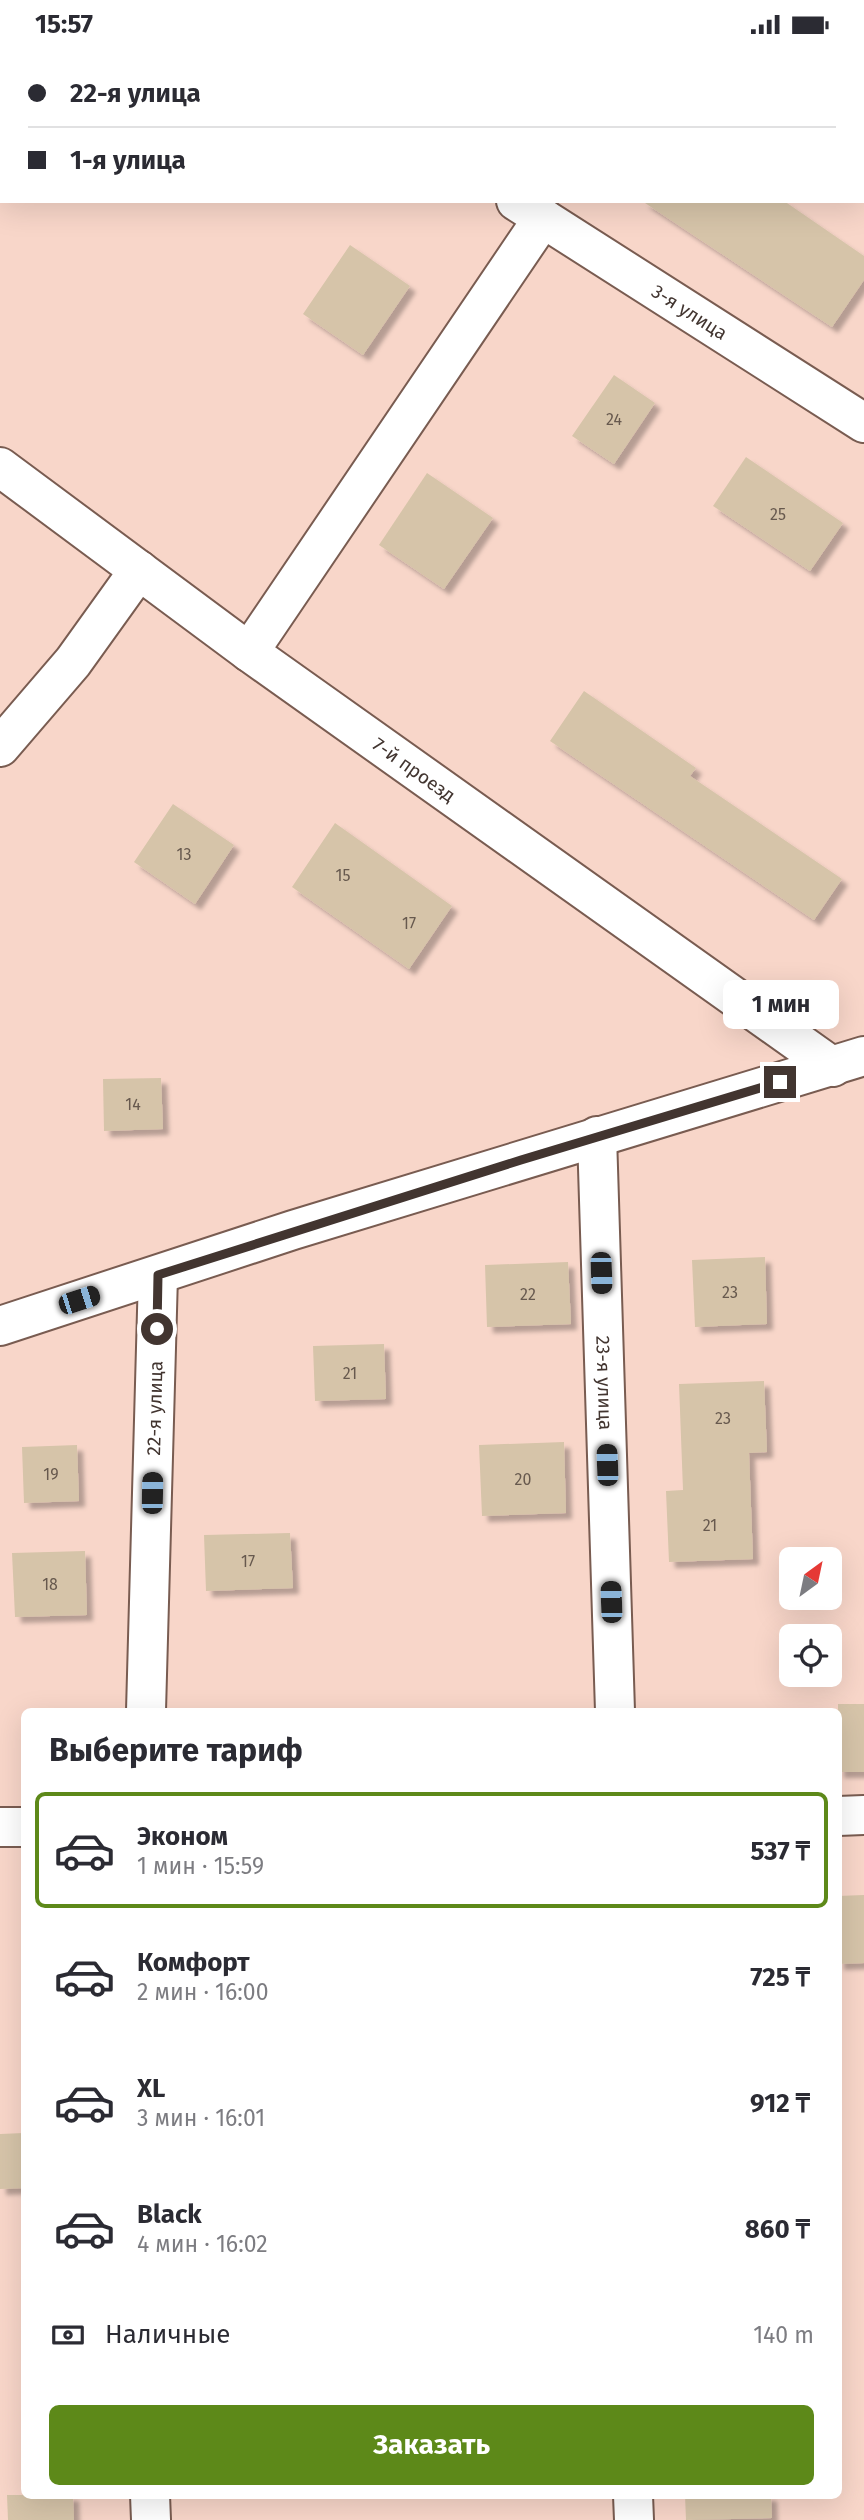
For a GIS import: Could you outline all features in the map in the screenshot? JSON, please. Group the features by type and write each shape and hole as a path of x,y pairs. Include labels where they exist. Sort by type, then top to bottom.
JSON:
{"street":[{"name":"3-я улица","path":"530,210 864,423"},
{"path":"249,652 530,210"},
{"name":"7-й проезд","path":"0,467 249,652 848,1061"},
{"path":"0,747 73,662 139,570"},
{"path":"0,1326 597,1136 848,1061"},
{"name":"23-я улица","path":"597,1136 615,1708"},
{"name":"22-я улица","path":"146,1708 158,1275"},
{"path":"842,1816 864,1815"},
{"path":"0,1827 21,1826"},
{"path":"150,2499 151,2520"},
{"path":"633,2499 634,2520"}],"building":[{"path":"645,203 787,203 864,256 864,280 832,327"},
{"path":"350,245 410,286 363,355 303,314"},
{"path":"614,375 655,403 614,464 572,436"},
{"path":"746,457 843,523 810,571 713,506"},
{"path":"427,473 493,518 444,589 379,545"},
{"path":"584,691 696,768 690,776 842,879 814,920 550,741"},
{"path":"173,804 234,845 195,904 134,862"},
{"path":"335,823 452,906 409,969 292,887"},
{"path":"161,1078 163,1129 104,1131 103,1079"},
{"path":"765,1257 767,1324 695,1327 692,1260"},
{"path":"568,1262 571,1324 487,1327 485,1265"},
{"path":"384,1344 386,1399 315,1401 313,1346"},
{"path":"764,1381 767,1452 749,1453 753,1559 669,1562 666,1491 683,1490 679,1384"},
{"path":"564,1442 566,1513 482,1516 479,1445"},
{"path":"77,1445 79,1501 24,1503 22,1447"},
{"path":"290,1533 293,1588 206,1591 204,1535"},
{"path":"85,1551 87,1615 15,1617 12,1553"},
{"path":"838,1704 864,1704 864,1772 842,1772 842,1708 838,1708"},
{"path":"864,1895 864,1963 842,1964 842,1896"},
{"path":"21,2133 21,2188 0,2189 0,2134"},
{"path":"7,2495 21,2495 21,2499 73,2499 74,2520 8,2520"},
{"path":"685,2499 771,2499 772,2518 686,2520"}],"route":[{"path":"157,1329 158,1275 293,1230 780,1082"}]}
